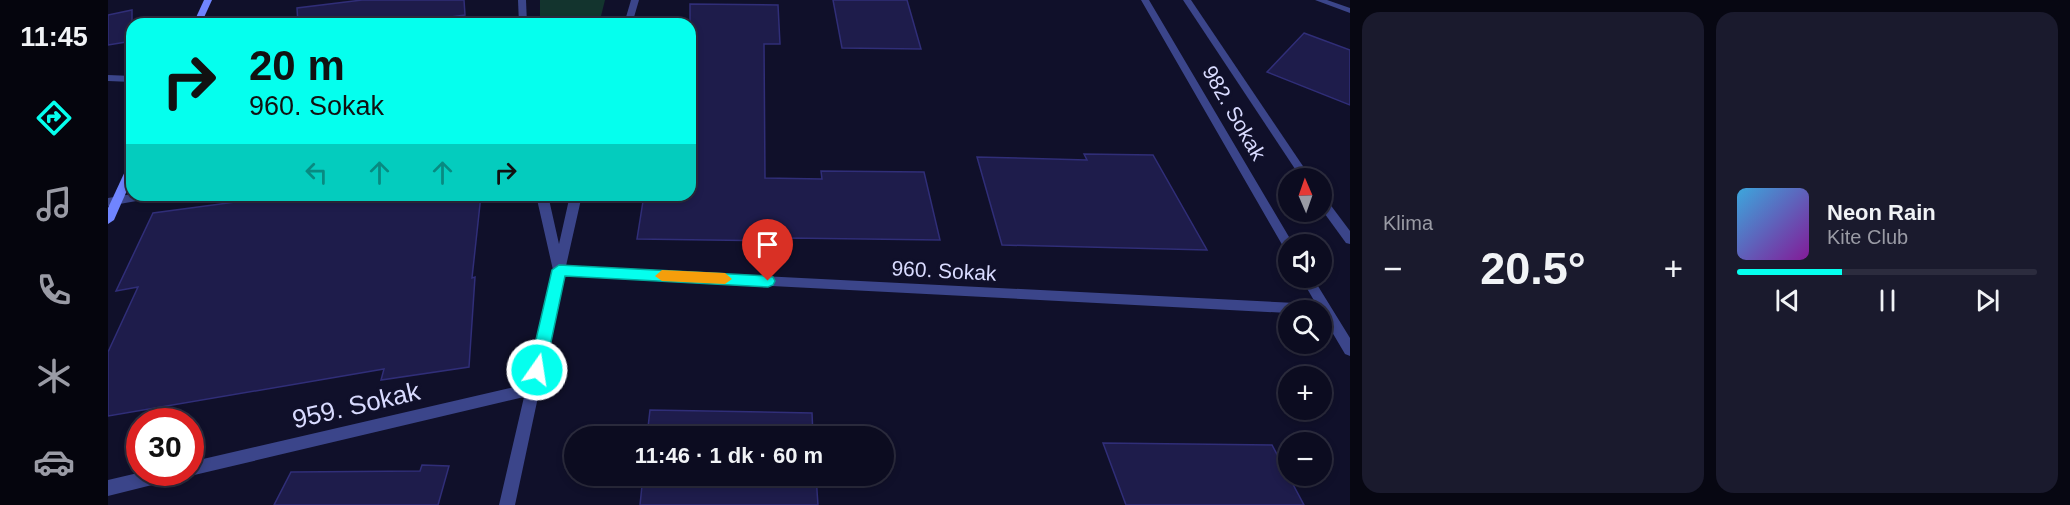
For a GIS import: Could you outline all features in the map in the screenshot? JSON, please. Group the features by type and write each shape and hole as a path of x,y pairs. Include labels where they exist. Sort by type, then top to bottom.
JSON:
{"street":[{"path":"200,18 208,0"},
{"path":"522,0 523,18"},
{"path":"630,18 635,0"},
{"name":"982. Sokak","path":"1145,0 1282,234"},
{"path":"1187,0 1299,168"},
{"path":"1319,0 1350,11"},
{"path":"108,78 126,80"},
{"path":"108,220 113,201 126,178"},
{"path":"543,201 559,270"},
{"path":"507,505 575,201"},
{"path":"1332,216 1350,240"},
{"name":"960. Sokak","path":"559,270 1278,307"},
{"path":"1332,319 1350,350"},
{"name":"959. Sokak","path":"204,466 533,389"},
{"path":"108,488 126,484"}],"green space":[{"path":"540,0 605,0 600,18 540,18"}],"building":[{"path":"362,0 464,0 465,15 444,18 298,18 297,8"},
{"path":"833,0 907,0 921,49 842,48"},
{"path":"690,4 778,5 780,44 764,44 765,178 822,179 821,171 924,172 940,240 637,239 643,201 696,201 696,18 690,18"},
{"path":"132,10 132,18 126,18 126,42 108,45 108,15"},
{"path":"1304,33 1350,50 1350,105 1267,72"},
{"path":"1084,154 1153,155 1207,250 1002,245 977,157 1087,160"},
{"path":"244,201 480,201 472,278 475,277 469,367 381,380 384,369 155,408 126,408 126,413 108,416 108,352 138,287 116,291 153,213"},
{"path":"650,410 812,413 813,426 648,426"},
{"path":"1103,443 1272,445 1278,456 1278,486 1294,486 1304,505 1126,505"},
{"path":"422,465 449,466 438,505 274,505 291,472 420,471"},
{"path":"642,486 817,486 818,505 640,505"}],"slow traffic":[{"path":"662,276 725,279"}],"route":[{"path":"537,370 559,270 768,281"}]}
